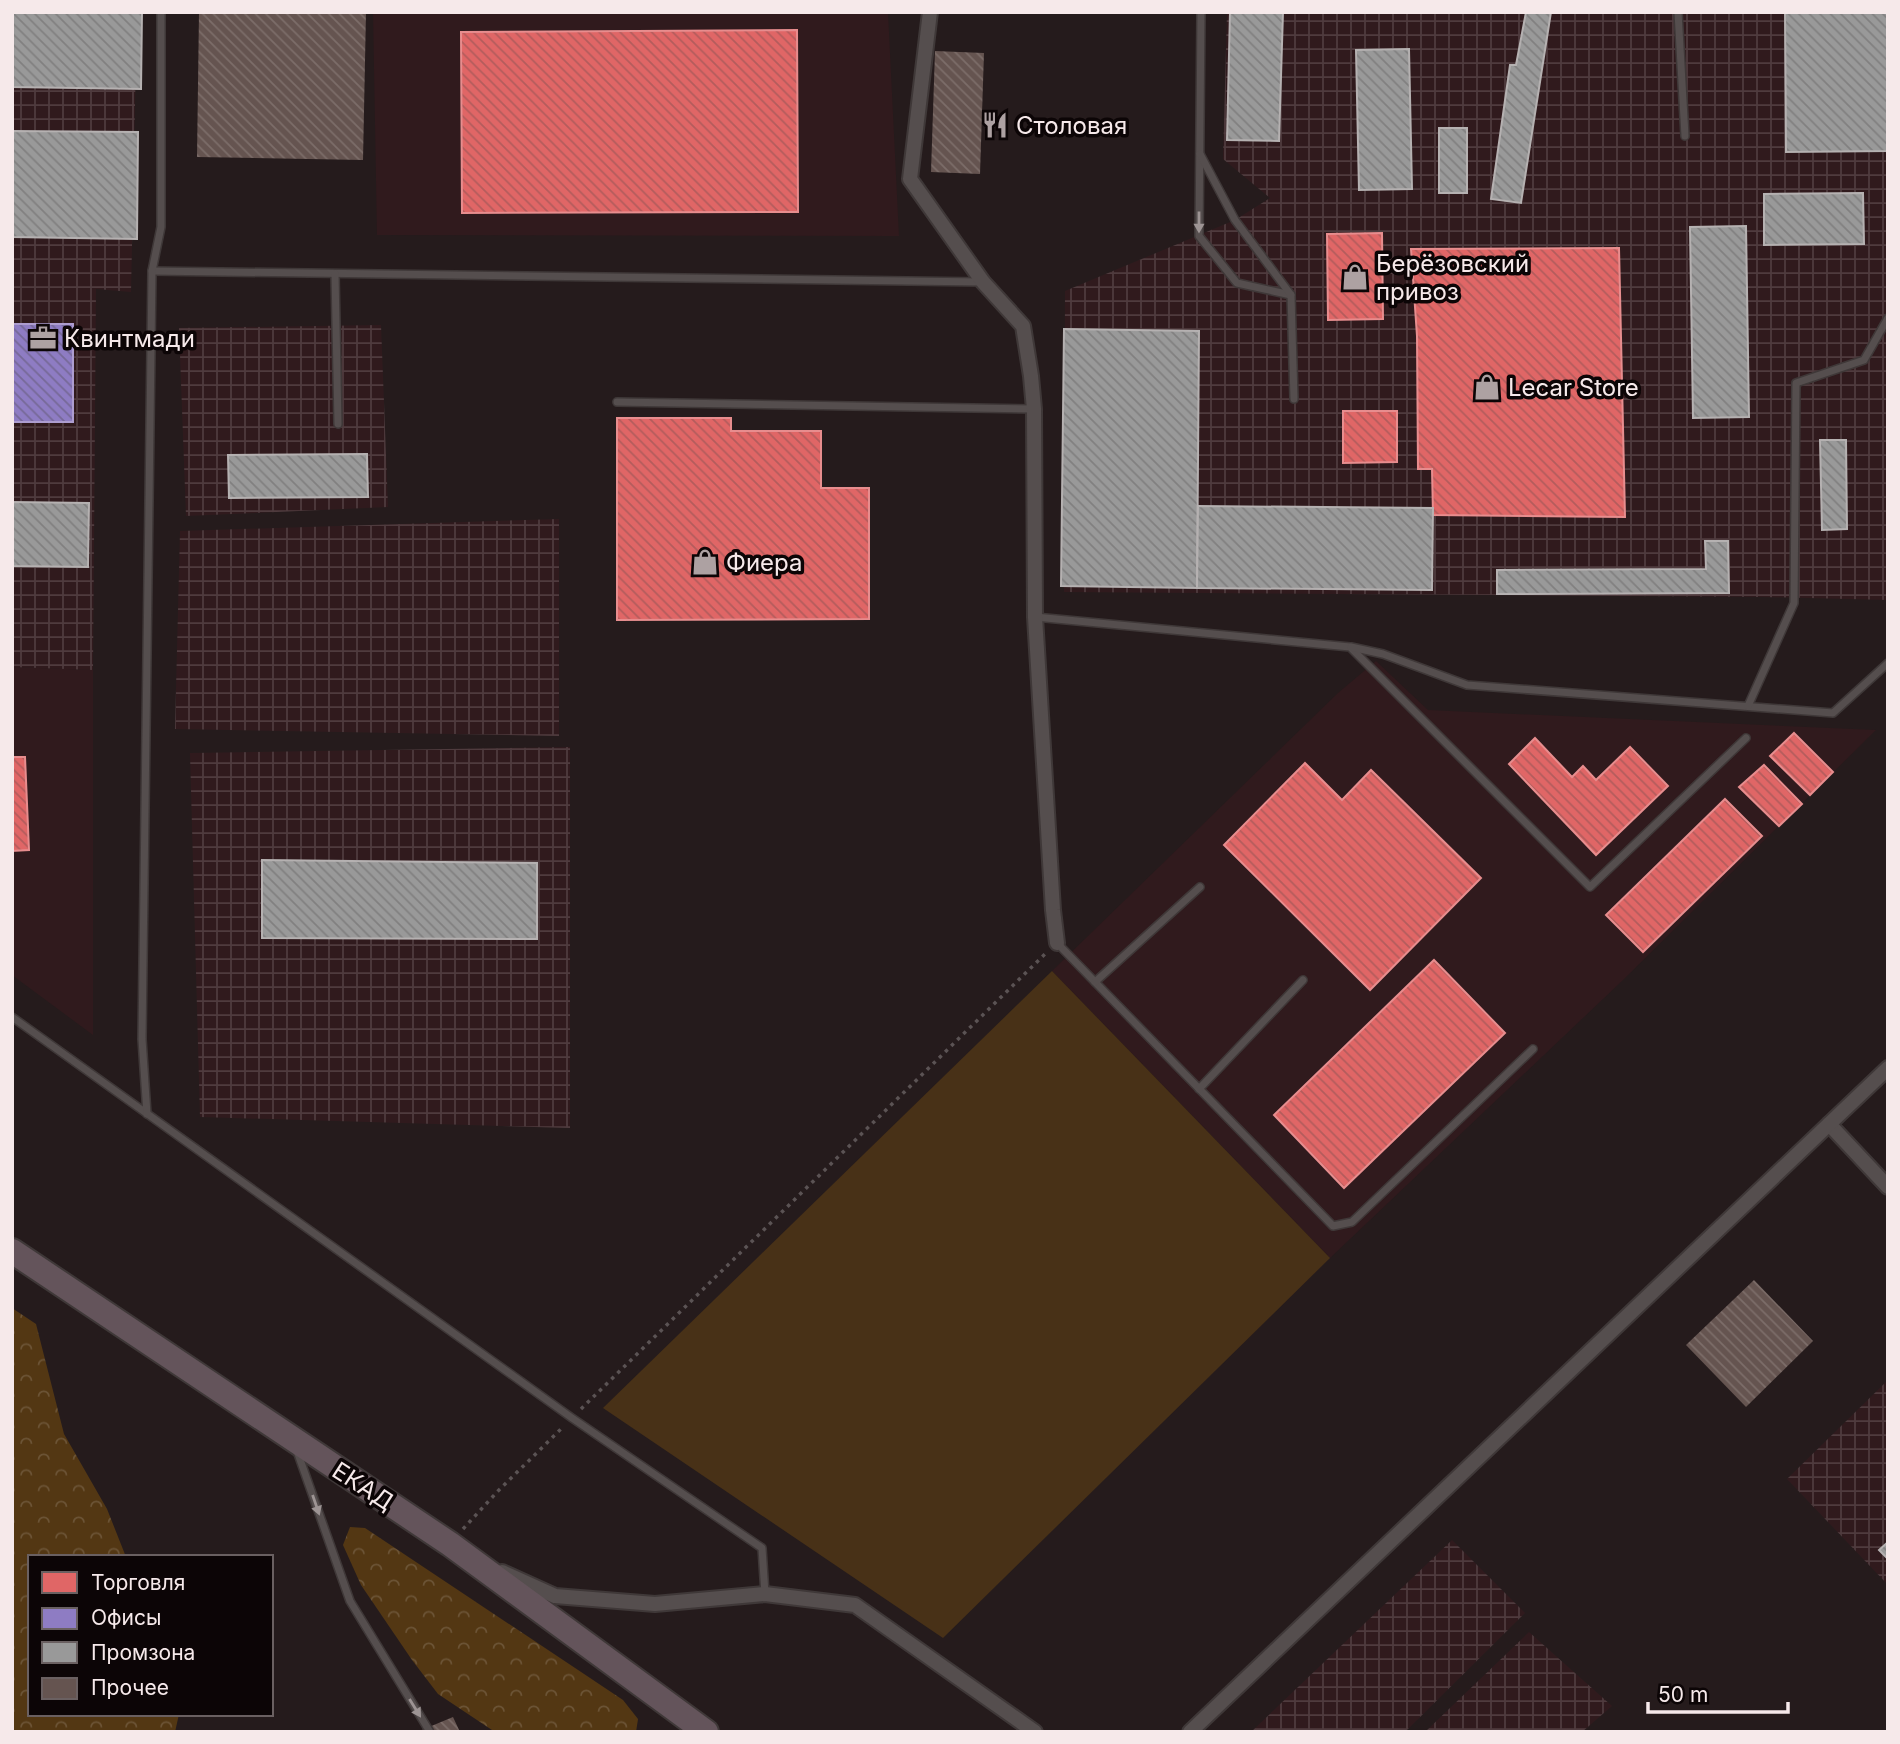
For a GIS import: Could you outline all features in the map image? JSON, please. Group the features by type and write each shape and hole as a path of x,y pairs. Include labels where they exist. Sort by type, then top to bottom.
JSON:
{"highway":[{"name":"ЕКАД","path":"12,1251 456,1549 706,1732"}],"street":[{"path":"930,12 910,178 983,282 1023,326 1031,376 1034,409 1035,617 1057,943"},
{"path":"1190,1732 1888,1068"},
{"path":"1829,1125 1888,1187"},
{"path":"456,1549 555,1596 655,1604 765,1594 855,1605 1035,1732"}],"lane":[{"path":"147,1114 142,1039 152,271 161,227 161,12"},
{"path":"1202,12 1199,236 1237,283 1291,295"},
{"path":"1678,12 1685,136"},
{"path":"1199,153 1235,220 1291,295 1294,399"},
{"path":"152,271 983,282"},
{"path":"335,274 338,424"},
{"path":"1748,706 1794,603 1796,383 1864,360 1888,318"},
{"path":"617,402 1034,409"},
{"path":"1035,617 1350,647 1383,654 1467,685 1833,713 1888,663"},
{"path":"1350,647 1590,887 1746,738"},
{"path":"1095,982 1200,887"},
{"path":"1057,943 1333,1226 1352,1222 1533,1049"},
{"path":"1199,1089 1303,980"},
{"path":"12,1017 572,1419 762,1548 765,1594"},
{"path":"293,1440 350,1601 430,1732"}],"path":[{"path":"456,1549 498,1491 1057,943"}],"shaded area":[{"path":"12,12 137,12 131,292 96,289 93,670 12,667"},
{"path":"373,12 888,12 899,236 377,235"},
{"path":"1227,12 1888,12 1888,600 1064,592 1065,291 1235,220 1270,198 1223,159"},
{"path":"381,325 388,507 186,516 179,328"},
{"path":"559,519 559,736 175,729 180,531"},
{"path":"1376,661 1428,710 1876,730 1622,981 1330,1258 1052,971 1338,693"},
{"path":"12,667 93,670 93,1035 12,975"},
{"path":"570,747 570,1128 200,1117 190,753"},
{"path":"1052,971 1330,1258 943,1638 603,1408"},
{"path":"1888,1380 1888,1585 1787,1479"},
{"path":"1452,1540 1525,1613 1405,1732 1251,1732"},
{"path":"1529,1632 1612,1706 1582,1732 1425,1732"}],"green space":[{"path":"12,1308 36,1324 64,1434 107,1509 125,1555 28,1555 28,1716 179,1716 175,1732 12,1732"},
{"path":"350,1527 365,1528 623,1700 638,1719 636,1732 495,1732 438,1694 361,1585 343,1545"}],"building: Торговля":[{"path":"797,30 798,212 462,213 461,32"},
{"name":"Берёзовский привоз","path":"1382,233 1383,319 1328,320 1327,234"},
{"path":"1619,248 1625,517 1433,515 1432,469 1418,469 1417,336 1411,249"},
{"path":"1343,411 1397,411 1397,462 1343,463"},
{"path":"617,418 731,418 731,431 821,431 821,488 869,488 869,619 617,620"},
{"path":"1794,733 1833,772 1810,795 1770,756"},
{"path":"1535,738 1572,777 1583,766 1596,780 1630,747 1668,786 1596,855 1509,764"},
{"path":"12,757 25,757 29,850 12,851"},
{"path":"1305,763 1342,800 1371,770 1481,878 1370,990 1224,845"},
{"path":"1764,765 1802,804 1779,826 1739,787"},
{"path":"1725,799 1762,836 1643,952 1606,915"},
{"path":"1434,960 1505,1033 1344,1188 1274,1115"}],"building: Офисы":[{"path":"12,324 73,324 73,422 12,422"}],"building: Промзона":[{"path":"12,12 142,12 141,89 12,87"},
{"path":"1230,12 1283,12 1279,141 1227,140"},
{"path":"1526,12 1551,12 1521,203 1491,199 1510,65 1516,65"},
{"path":"1785,12 1888,12 1888,151 1786,152"},
{"path":"1409,49 1412,189 1359,190 1356,50"},
{"path":"1439,128 1467,128 1467,193 1439,193"},
{"path":"12,131 138,132 137,239 12,237"},
{"path":"1863,193 1864,244 1764,245 1764,194"},
{"path":"1746,226 1749,417 1693,418 1690,227"},
{"path":"1064,329 1199,331 1197,588 1061,586"},
{"path":"1820,440 1846,440 1847,529 1822,530"},
{"path":"367,454 368,497 229,498 228,455"},
{"path":"12,502 89,503 88,567 12,566"},
{"path":"1198,506 1433,508 1432,590 1197,588"},
{"path":"1705,541 1728,541 1729,593 1497,594 1497,570 1706,569"},
{"path":"262,860 537,863 537,939 262,938"},
{"path":"1888,1542 1888,1559 1879,1550"}],"building: Прочее":[{"path":"199,12 366,12 363,160 197,157"},
{"path":"935,51 984,53 980,174 931,172"},
{"path":"1754,1280 1813,1341 1746,1407 1686,1345"},
{"path":"453,1717 460,1732 417,1732"}],"place":[{"name":"Столовая","path":"995,125"},
{"name":"Берёзовский привоз","path":"1355,277"},
{"name":"Квинтмади","path":"43,338"},
{"name":"Lecar Store","path":"1487,387"},
{"name":"Фиера","path":"705,562"}]}
